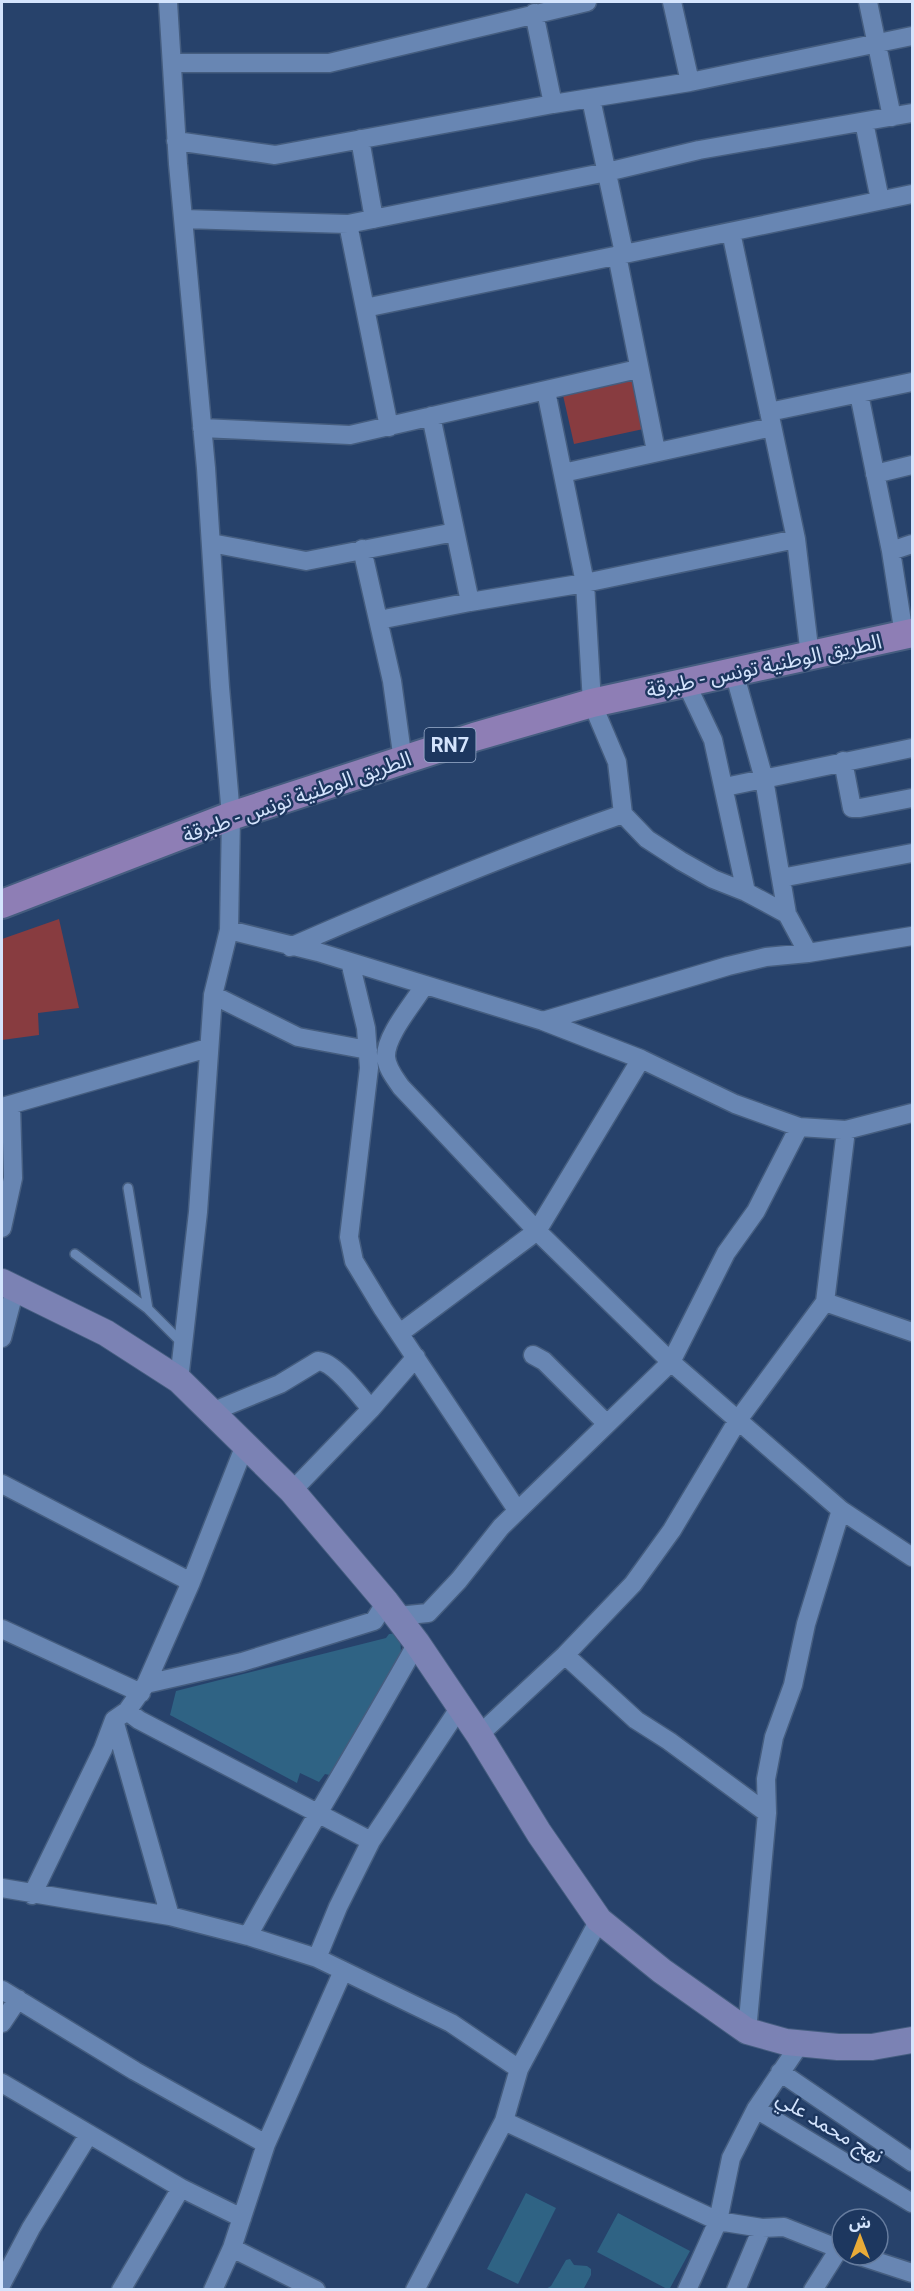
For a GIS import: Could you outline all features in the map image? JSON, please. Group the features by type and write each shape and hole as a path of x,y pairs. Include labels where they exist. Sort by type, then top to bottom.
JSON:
{"main road":[{"name":"الطريق الوطنية تونس - طبرقة","path":"2,904 231,816 474,737 592,703 908,634"},
{"path":"8,1286 106,1334 179,1380 292,1491 392,1609 417,1643 479,1735 539,1833 599,1920 662,1971 747,2031 770,2039 838,2048 872,2047 912,2040"}],"street":[{"path":"168,2 177,141 212,543 220,687 231,816 228,930 213,996 198,1212 179,1380"},
{"path":"172,63 329,63 587,2"},
{"path":"672,2 690,82"},
{"path":"868,2 892,117"},
{"path":"534,13 553,104"},
{"path":"177,141 275,155 553,104 690,82 912,36"},
{"path":"591,99 607,172 638,369 656,451"},
{"path":"184,219 348,224 607,172 699,150 912,113"},
{"path":"864,122 880,200"},
{"path":"360,139 374,219"},
{"path":"365,308 912,194"},
{"path":"348,224 388,427"},
{"path":"731,232 796,538 810,656"},
{"path":"202,428 350,435 638,369"},
{"path":"563,473 656,451 859,394 912,382"},
{"path":"546,391 585,583 592,703 617,762 623,814 647,839 681,861 787,914"},
{"path":"859,394 908,634"},
{"path":"431,416 470,602"},
{"path":"875,474 912,465"},
{"path":"212,543 306,561 454,532"},
{"path":"379,621 470,602 585,583 796,538"},
{"path":"891,551 912,544"},
{"path":"362,549 392,681 403,761"},
{"path":"734,672 764,779 787,914 808,953"},
{"path":"686,683 713,740 746,892"},
{"path":"725,787 912,748"},
{"path":"843,761 852,808 912,798"},
{"path":"290,947 554,838 623,814"},
{"path":"781,878 912,853"},
{"path":"228,930 318,952 543,1021 641,1059 735,1104 799,1127 846,1130 912,1113"},
{"path":"543,1021 728,966 766,957 808,953 912,936"},
{"path":"350,962 362,1005 368,1059 349,1244 354,1261 517,1510"},
{"path":"424,986 388,1042 386,1058 401,1087 537,1231 670,1362 841,1510 912,1557"},
{"path":"213,996 298,1037 389,1067"},
{"path":"2,1228 13,1178 6,1107 208,1048"},
{"path":"400,1333 537,1231 641,1059"},
{"path":"2,1629 143,1689 242,1662 374,1621 392,1609 428,1613 459,1580 517,1510 670,1362 722,1263 756,1210 799,1127"},
{"path":"479,1735 565,1655 633,1584 672,1530 738,1420 825,1302 846,1130"},
{"path":"2,1338 8,1286"},
{"path":"825,1302 912,1332"},
{"path":"532,1355 544,1361 606,1423"},
{"path":"292,1491 416,1357"},
{"path":"214,1412 272,1388 318,1361 326,1362 371,1408"},
{"path":"32,1895 103,1749 121,1716 143,1689 191,1582 245,1445"},
{"path":"2,1484 191,1582"},
{"path":"747,2031 767,1813 766,1779 774,1737 794,1684 806,1624 841,1510"},
{"path":"248,1936 282,1872 417,1643"},
{"path":"565,1655 636,1720 669,1741 767,1813"},
{"path":"317,1958 338,1907 371,1841 459,1707"},
{"path":"121,1716 139,1720 371,1841"},
{"path":"121,1716 170,1916"},
{"path":"2,1888 32,1895 170,1916 248,1936 317,1958 451,2023 519,2069"},
{"path":"415,2289 504,2121 519,2069 599,1920"},
{"path":"213,2289 232,2248 266,2144 343,1971"},
{"path":"2,1990 135,2071 266,2144"},
{"path":"2,2023 18,1999"},
{"path":"687,2289 718,2220 731,2158 756,2109 800,2044"},
{"name":"نهج محمد علي","path":"780,2072 912,2162"},
{"path":"2,2083 181,2188 242,2218"},
{"name":"نهج محمد علي","path":"756,2109 912,2203"},
{"path":"504,2121 718,2220 762,2228 784,2227 830,2246"},
{"path":"2,2283 31,2228 89,2134"},
{"path":"121,2289 181,2188"},
{"path":"736,2289 762,2228"},
{"path":"232,2248 316,2289"},
{"path":"813,2289 830,2264"},
{"path":"890,2266 912,2273"}],"lane":[{"path":"128,1188 148,1309"},
{"path":"75,1254 148,1309 183,1344"}],"shaded area":[{"path":"635,366 648,428 574,444 560,382"},
{"path":"59,919 79,1008 38,1013 39,1035 2,1040 2,939"}],"building":[{"path":"400,1633 401,1653 334,1776 325,1774 319,1782 300,1773 297,1783 170,1715 176,1691"},
{"path":"526,2193 556,2208 518,2284 487,2269"},
{"path":"618,2213 690,2251 669,2290 597,2252"},
{"path":"570,2259 574,2265 587,2266 591,2269 591,2275 583,2290 544,2290 551,2286 566,2260"}]}
